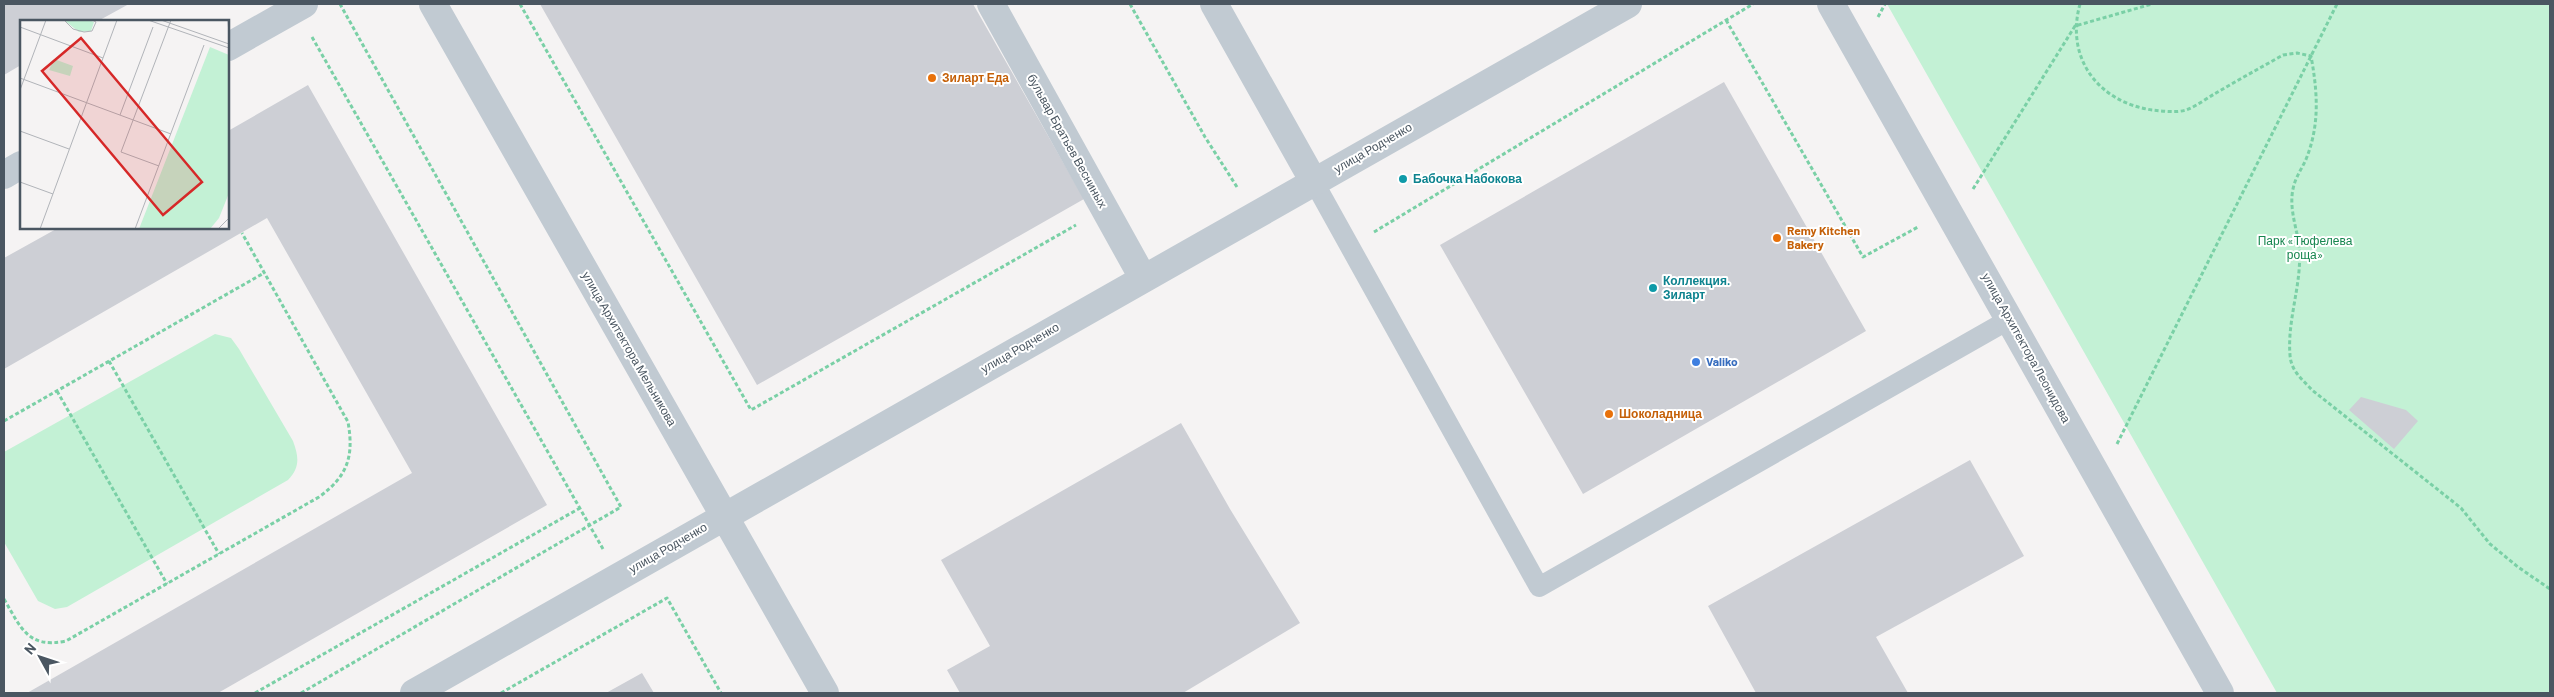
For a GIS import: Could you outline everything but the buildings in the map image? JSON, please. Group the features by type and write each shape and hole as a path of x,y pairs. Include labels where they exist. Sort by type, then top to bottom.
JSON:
{"street":[{"name":"улица Архитектора Мельникова","path":"433,4 825,693"},
{"name":"бульвар Братьев Весниных","path":"991,4 1144,278"},
{"path":"1214,4 1314,182"},
{"name":"улица Родченко","path":"414,693 1628,4"},
{"name":"улица Архитектора Леонидова","path":"1832,4 2220,693"},
{"path":"229,46 300,6"},
{"path":"4,175 20,166"}],"lane":[{"path":"1314,182 1538,587 2010,319"}],"path":[{"path":"301,693 621,507 340,4"},
{"path":"520,4 750,410 1105,208"},
{"path":"1130,4 1205,137 1255,215"},
{"path":"1350,246 1753,4"},
{"path":"1877,20 1885,4"},
{"path":"1972,190 2074,26 2080,4"},
{"path":"2074,26 2152,4"},
{"path":"2116,447 2337,4"},
{"path":"300,6 619,576"},
{"path":"1726,20 1863,257 1925,223"},
{"path":"2074,26 2076,46 2083,64 2098,83 2118,99 2141,108 2165,112 2186,110 2282,56 2297,53 2311,56"},
{"path":"2311,56 2317,88 2316,120 2308,154 2294,185 2292,204 2299,246 2300,274 2291,337 2290,356 2294,371 2312,390 2461,508 2490,544 2518,567 2550,588"},
{"path":"4,598 23,631 36,642 49,645 66,641 333,487 343,474 349,461 352,443 348,422 242,234"},
{"path":"4,421 264,273"},
{"path":"109,362 219,554"},
{"path":"57,391 167,584"},
{"path":"255,693 580,508"},
{"path":"501,693 667,598 721,693"}],"green space":[{"name":"Парк «Тюфелева роща»","path":"1887,4 2550,4 2550,693 2277,693"},
{"path":"215,334 231,338 293,441 297,462 292,476 67,607 55,609 38,601 4,542 4,452"}],"place":[{"name":"Зиларт Еда","path":"932,78"},
{"name":"Бабочка Набокова","path":"1403,179"},
{"name":"Remy Kitchen Bakery","path":"1777,238"},
{"name":"Коллекция. Зиларт","path":"1653,288"},
{"name":"Valiko","path":"1696,362"},
{"name":"Шоколадница","path":"1609,414"}]}
